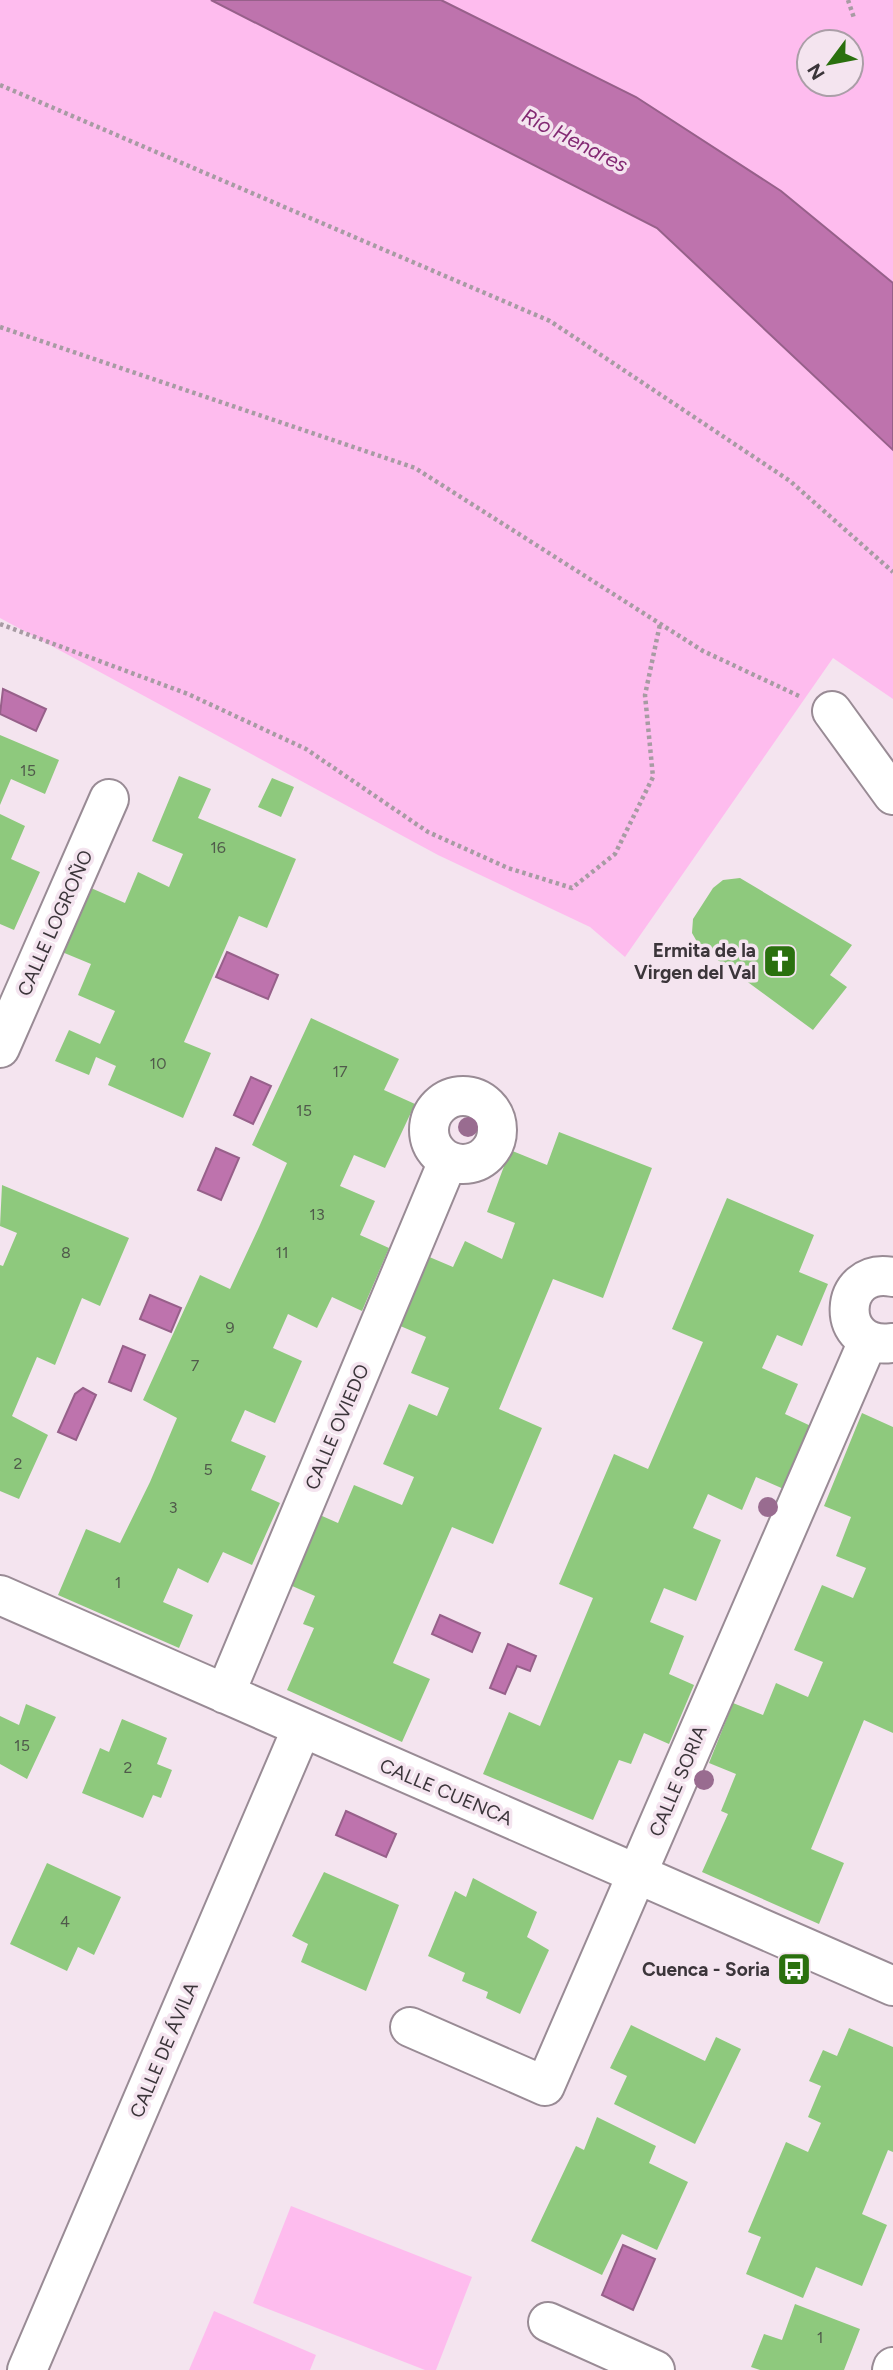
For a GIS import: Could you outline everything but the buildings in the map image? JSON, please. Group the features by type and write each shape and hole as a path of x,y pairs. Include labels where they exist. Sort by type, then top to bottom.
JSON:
{"street":[{"path":"832,711 887,778"},
{"name":"CALLE LOGROÑO","path":"0,1048 109,799"},
{"name":"CALLE OVIEDO","path":"225,1694 449,1161"},
{"path":"881,1342 852,1324 849,1302 862,1283 872,1277 893,1277"},
{"name":"CALLE SORIA","path":"410,2027 545,2086 637,1875 881,1342"},
{"name":"CALLE CUENCA","path":"0,1595 301,1730 893,1986"},
{"name":"CALLE DE ÁVILA","path":"27,2370 301,1730"},
{"path":"548,2322 655,2370"}],"path":[{"path":"848,0 854,18"},
{"path":"0,85 550,321 790,481 893,572"},
{"path":"0,327 415,468 703,651 832,711"},
{"path":"0,624 188,694 306,749 428,832 509,868 572,888 615,854 653,777 645,695 660,624"}],"shaded area":[{"path":"0,0 211,0 657,229 893,450 893,699 833,658 625,957 590,927 438,855 0,618"},
{"path":"441,0 893,0 893,283 781,191 636,97"},
{"path":"291,2206 472,2277 436,2370 425,2370 253,2303"},
{"path":"214,2311 316,2355 310,2370 189,2370"}],"water":[{"name":"Río Henares","path":"211,0 441,0 636,97 781,191 893,283 893,450 657,228"},
{"path":"3,689 46,709 36,731 0,714"},
{"path":"227,952 278,975 268,999 216,977"},
{"path":"251,1077 271,1086 253,1124 234,1115"},
{"path":"216,1148 239,1158 221,1200 198,1190"},
{"path":"150,1295 181,1308 171,1332 140,1319"},
{"path":"123,1346 145,1355 131,1391 109,1382"},
{"path":"83,1388 96,1395 76,1440 58,1432 75,1394"},
{"path":"440,1615 480,1633 472,1652 432,1634"},
{"path":"508,1644 536,1656 530,1671 517,1666 505,1694 490,1688"},
{"path":"346,1811 396,1834 386,1857 336,1835"},
{"path":"623,2245 655,2259 633,2310 602,2295"}],"place":[{"name":"Ermita de la Virgen del Val","path":"780,961"},
{"name":"Cuenca - Soria","path":"794,1969"}]}
